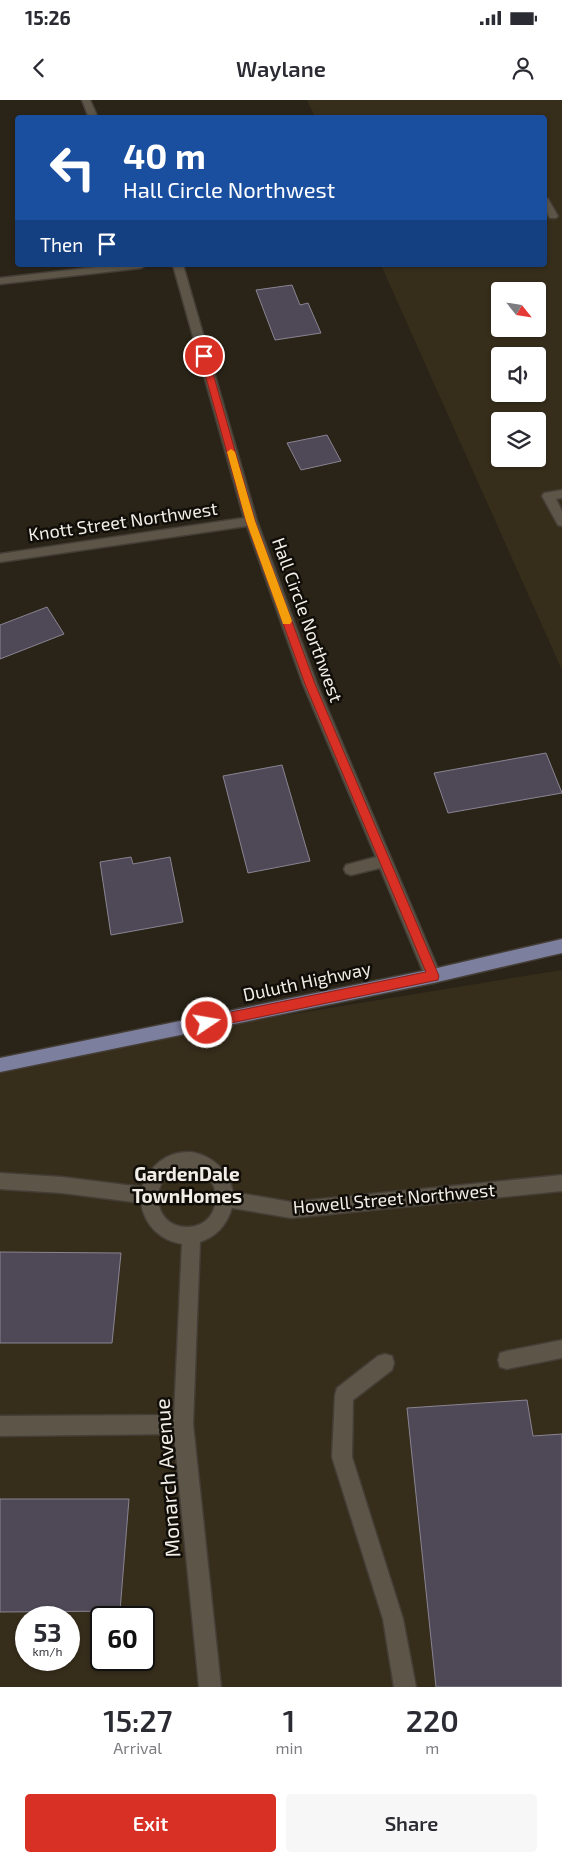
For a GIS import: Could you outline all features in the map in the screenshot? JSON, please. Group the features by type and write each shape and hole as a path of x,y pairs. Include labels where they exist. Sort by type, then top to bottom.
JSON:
{"main road":[{"name":"Duluth Highway","path":"0,1065 433,976 562,946"}],"street":[{"path":"86,100 93,115"},
{"path":"547,205 553,216"},
{"path":"0,282 124,267"},
{"name":"Hall Circle Northwest","path":"179,267 251,521 310,684 433,976"},
{"path":"562,494 548,496 562,522"},
{"name":"Knott Street Northwest","path":"0,558 251,521"},
{"path":"351,869 385,861"},
{"path":"190,1161 205,1164 221,1178 225,1188 226,1199 221,1214 211,1227 202,1233 191,1236 179,1236 168,1232 160,1226 150,1212 148,1196 156,1176 174,1164 190,1161"},
{"path":"0,1181 62,1185 148,1196"},
{"name":"Howell Street Northwest","path":"226,1199 291,1210 562,1183"},
{"name":"Monarch Avenue","path":"191,1236 183,1424 210,1687"},
{"path":"507,1360 562,1349"},
{"path":"385,1363 344,1395 342,1457 393,1619 405,1687"},
{"path":"0,1426 183,1424"}],"shaded area":[{"path":"307,100 562,100 562,670 382,267 547,267 547,115 314,115"},
{"path":"562,970 562,1687 0,1687 0,1062"}],"building":[{"path":"292,285 300,305 308,303 321,333 275,340 256,290"},
{"path":"327,435 341,461 301,470 287,443"},
{"path":"47,607 64,634 0,659 0,625"},
{"path":"546,753 562,793 448,813 434,773"},
{"path":"282,765 310,861 248,873 223,776"},
{"path":"131,857 133,864 170,857 183,922 111,935 100,862"},
{"path":"0,1252 121,1253 112,1343 0,1343"},
{"path":"527,1400 533,1436 562,1434 562,1687 436,1687 407,1408"},
{"path":"0,1499 129,1499 120,1606 90,1606 90,1611 80,1611 80,1606 15,1606 15,1612 0,1612"}],"slow traffic":[{"path":"231,452 251,521 287,621"}],"district":[{"name":"GardenDale TownHomes","path":"187,1185"}],"route":[{"path":"204,356 251,521 310,684 433,976 207,1023"}]}
